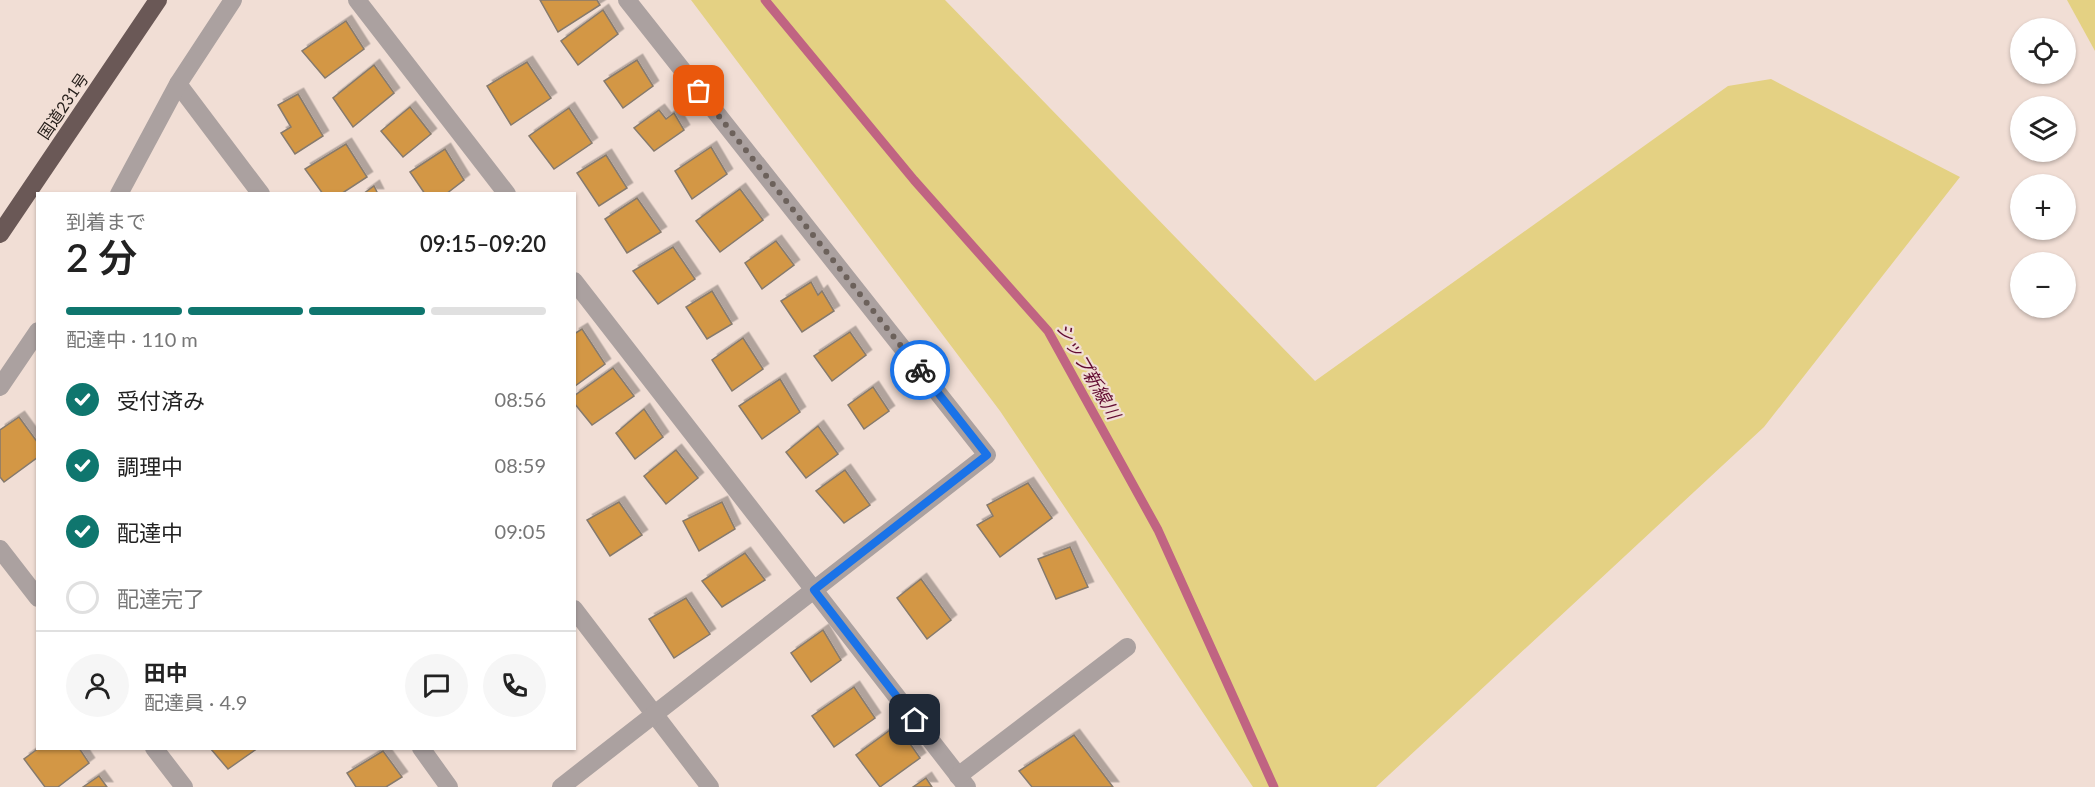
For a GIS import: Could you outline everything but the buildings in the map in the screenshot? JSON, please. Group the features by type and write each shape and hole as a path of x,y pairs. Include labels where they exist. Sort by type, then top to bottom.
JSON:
{"highway":[{"name":"国道231号","path":"0,234 158,0"}],"street":[{"path":"120,192 178,84 232,0"},
{"path":"357,0 505,192"},
{"path":"561,787 987,455 627,0"},
{"path":"178,84 259,192"},
{"path":"576,283 963,782 1126,647"},
{"path":"0,387 36,334"},
{"path":"0,549 36,595"},
{"path":"576,612 710,787"},
{"path":"156,750 184,787"},
{"path":"422,750 449,787"}],"shaded area":[{"path":"691,0 945,0 1315,381 1728,86 1771,79 1960,177 1764,427 1376,787 1253,787 1000,411"},
{"path":"2067,0 2095,0 2095,51"}],"waterway":[{"name":"シップ新線川","path":"765,0 914,180 1048,331 1158,530 1274,787"}],"way so far":[{"path":"699,91 920,370"}],"route":[{"path":"915,720 814,590 987,455 920,370"}]}
